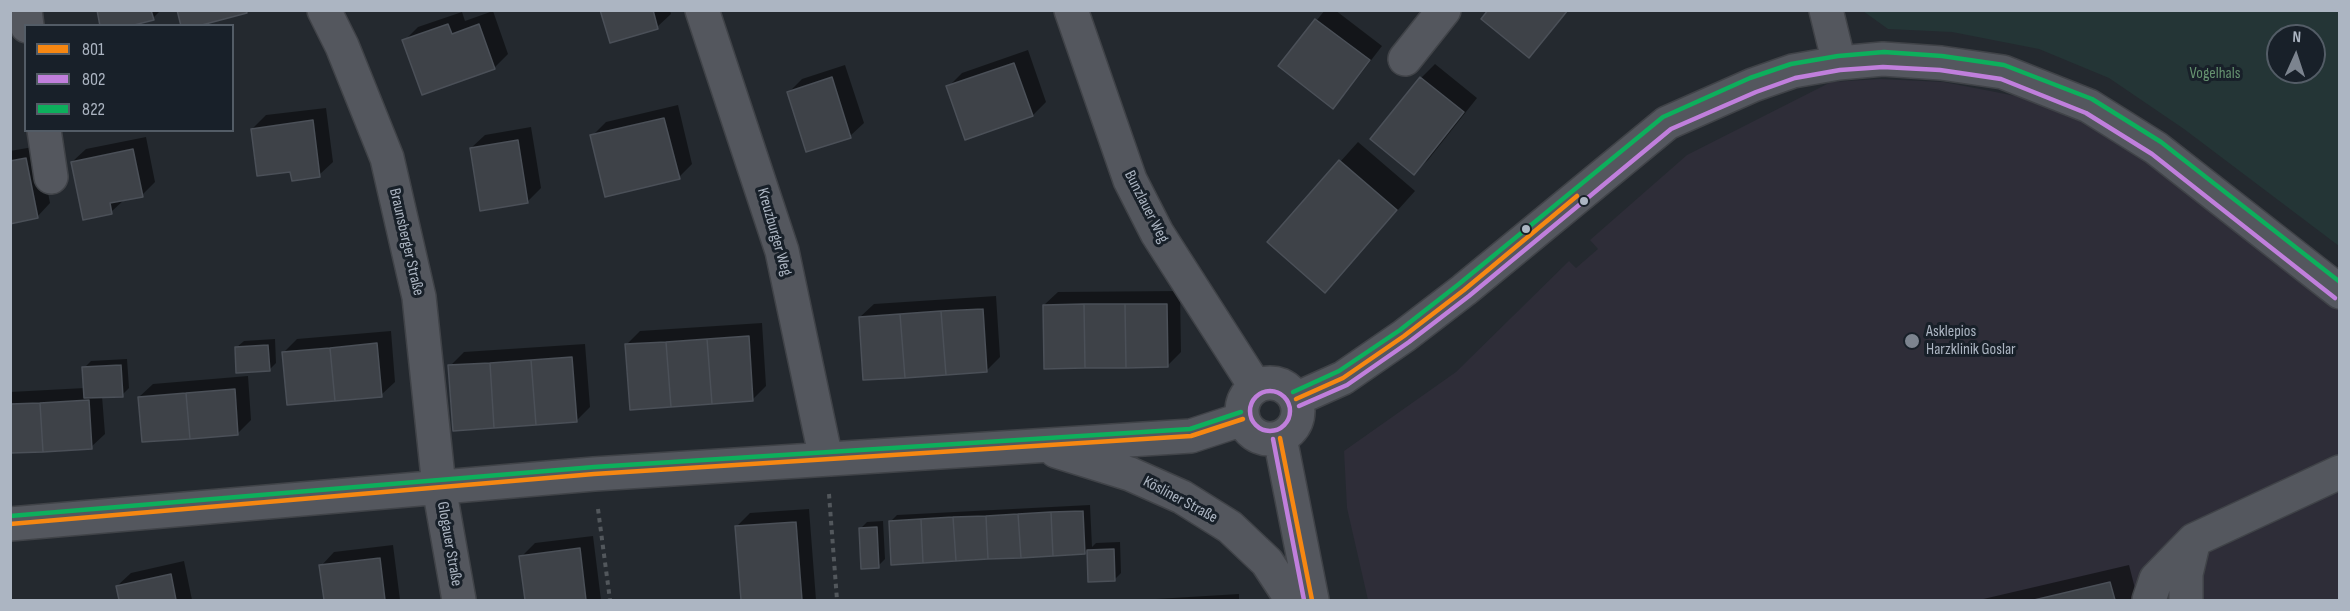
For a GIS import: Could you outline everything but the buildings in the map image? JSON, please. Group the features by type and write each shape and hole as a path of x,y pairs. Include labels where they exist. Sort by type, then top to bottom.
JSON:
{"street":[{"name":"Braunsberger Straße","path":"324,10 342,46 387,158 419,297 439,487"},
{"name":"Kreuzburger Weg","path":"702,10 783,251 826,459"},
{"name":"Bunzlauer Weg","path":"1071,10 1130,180 1158,233 1256,386"},
{"path":"1405,59 1444,10"},
{"path":"1826,10 1839,63"},
{"path":"1296,399 1343,378 1404,336 1464,291 1667,123 1753,85 1794,71 1839,63 1883,59 1941,63 2003,72 2089,106 2156,148 2340,292"},
{"path":"44,132 51,177"},
{"path":"1273,382 1282,385 1296,399 1298,416 1295,425 1280,438 1270,440 1261,438 1252,433 1243,419 1244,400 1256,386 1273,382"},
{"path":"10,524 594,474 1191,436 1243,419"},
{"path":"1280,438 1312,600"},
{"name":"Kösliner Straße","path":"1037,445 1130,474 1191,503 1230,527 1267,562 1292,600"},
{"path":"2150,600 2156,579 2194,540 2340,472"},
{"name":"Glogauer Straße","path":"439,487 459,600"},
{"path":"2186,600 2186,574 2194,540"}],"path":[{"path":"826,459 837,600"},
{"path":"594,474 610,600"}],"shaded area":[{"name":"Asklepios Harzklinik Goslar","path":"1880,79 1944,82 2031,99 2101,128 2176,179 2339,307 2339,600 1368,600 1347,508 1344,451 1456,372 1569,261 1576,268 1598,249 1590,240 1687,155 1831,82"}],"green space":[{"name":"Vogelhals","path":"1863,11 2339,11 2339,246 2184,129 2109,78 2039,49 1952,32 1888,29"}],"transit line":[{"name":"822","path":"1293,392 1339,371 1400,330 1663,117 1750,78 1791,64 1838,56 1884,52 1942,56 2004,65 2092,99 2161,142 2340,282"},
{"name":"802","path":"1299,406 1347,385 1409,342 1469,296 1671,129 1756,92 1795,78 1840,70 1883,67 1940,70 2001,79 2086,113 2152,154 2335,298"},
{"name":"801","path":"1296,399 1343,378 1404,336 1464,290 1577,196"},
{"name":"802","path":"1270,391 1278,392 1284,397 1289,403 1290,411 1289,419 1284,425 1278,430 1270,431 1262,430 1256,425 1251,419 1250,411 1251,403 1256,397 1262,392 1270,391"},
{"name":"822","path":"10,516 594,467 1190,429 1241,412"},
{"name":"801","path":"10,524 594,474 1191,436 1243,419"},
{"name":"801","path":"1280,438 1312,600"},
{"name":"802","path":"1273,439 1304,600"}],"place":[{"name":"Asklepios Harzklinik Goslar","path":"1912,341"}]}
